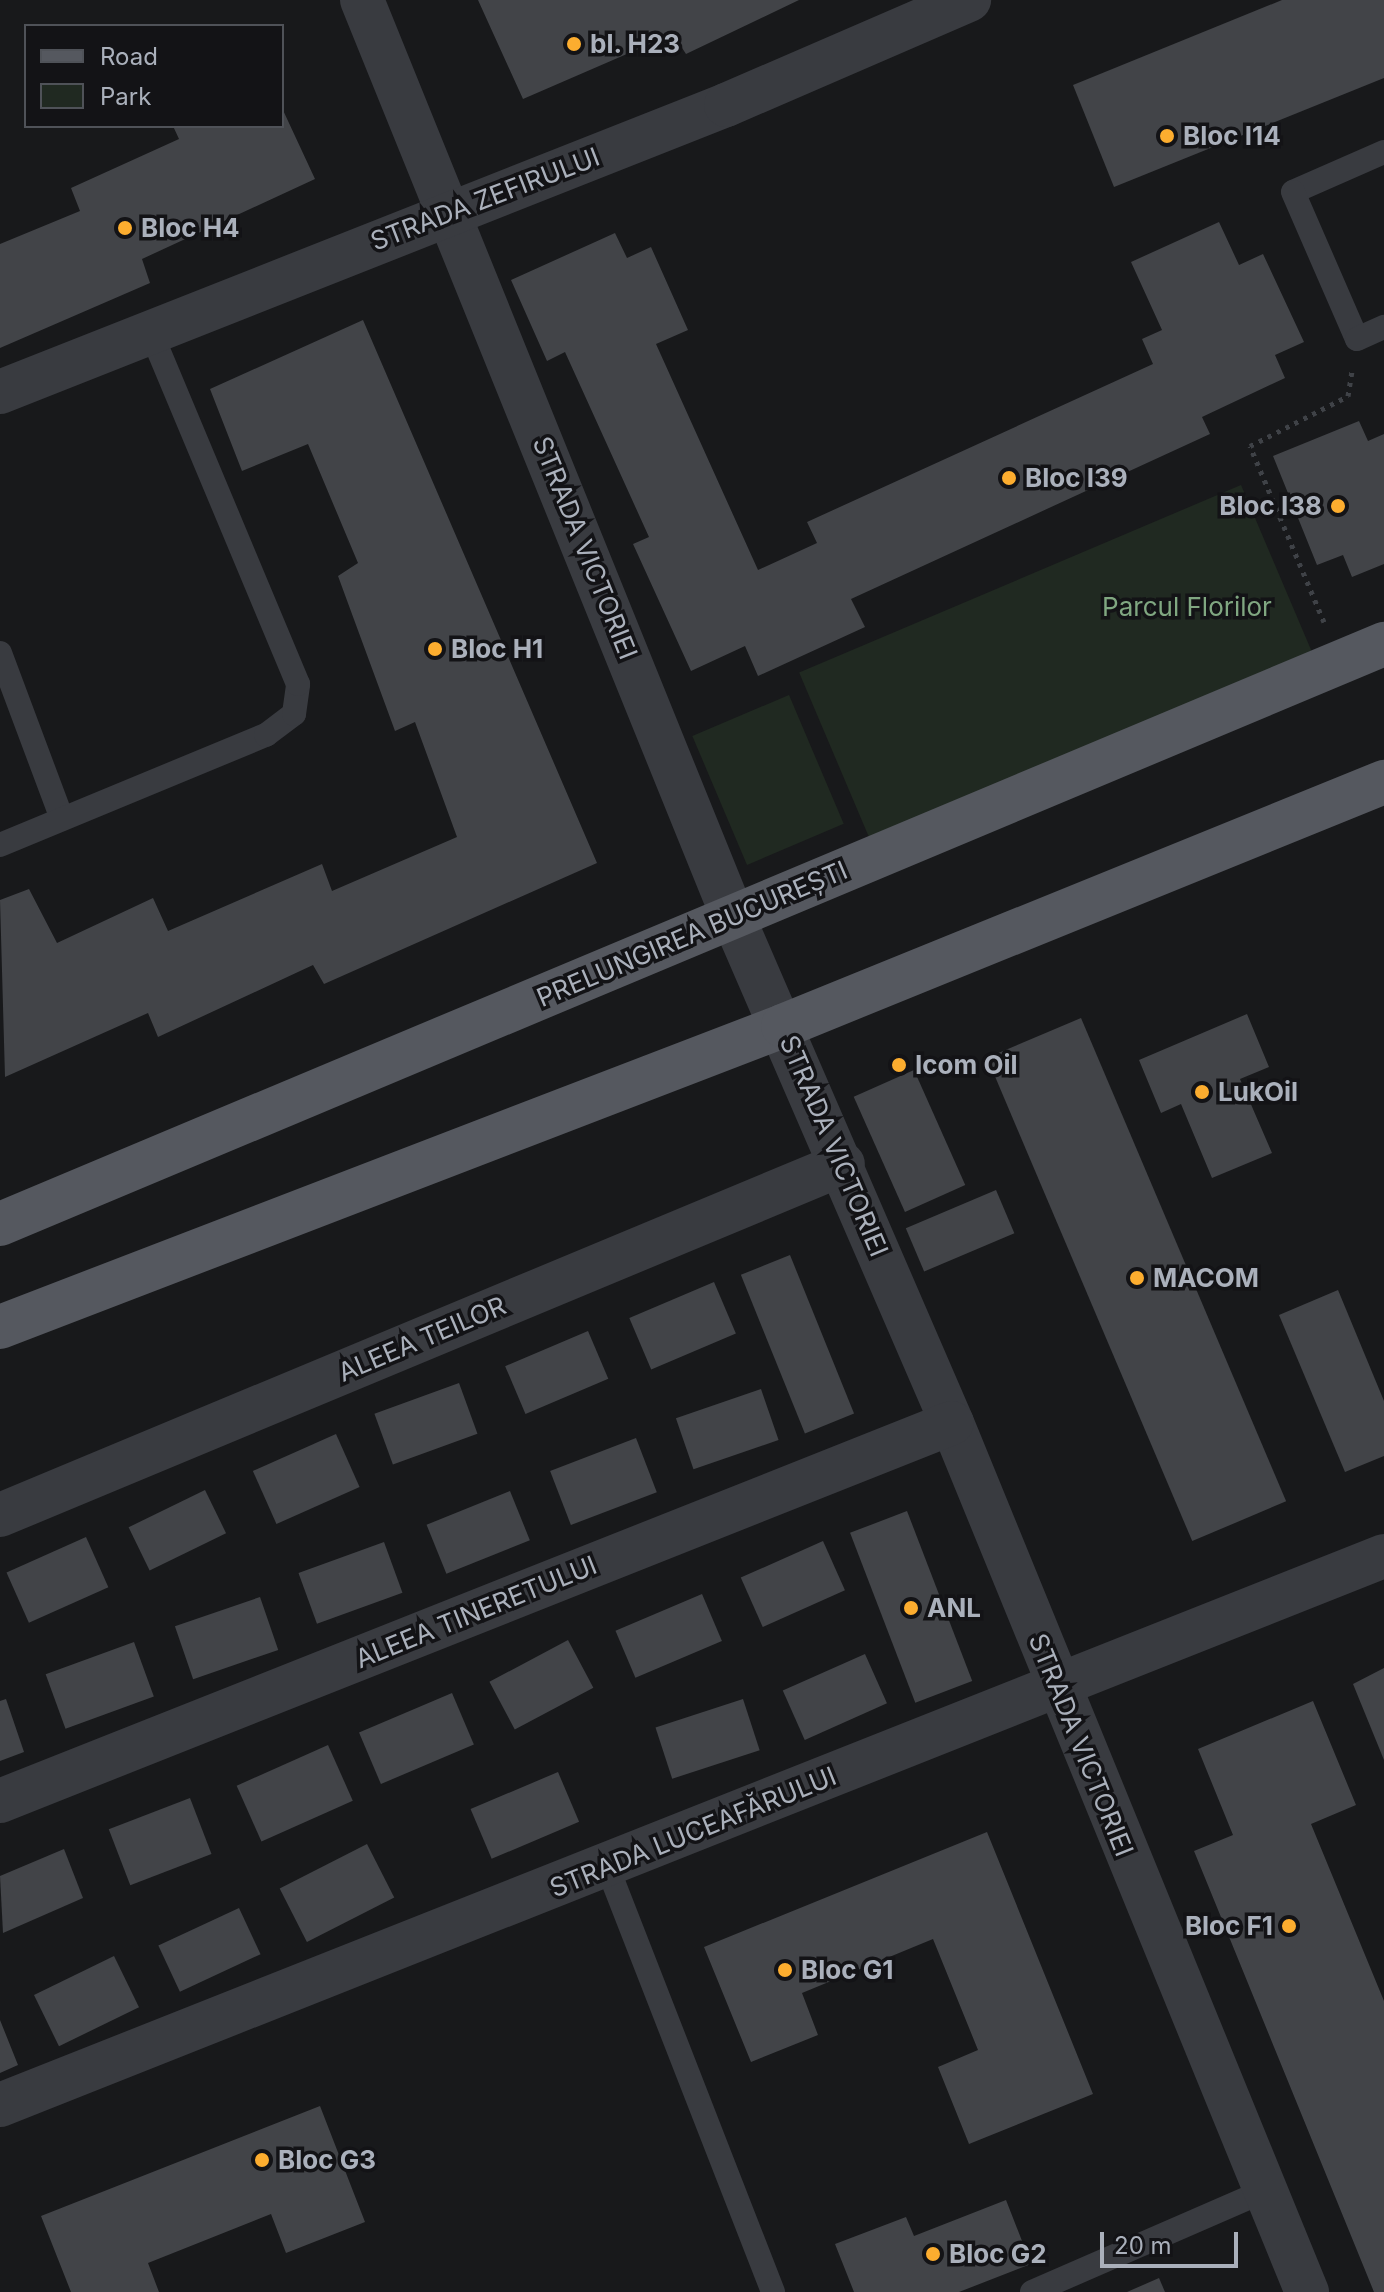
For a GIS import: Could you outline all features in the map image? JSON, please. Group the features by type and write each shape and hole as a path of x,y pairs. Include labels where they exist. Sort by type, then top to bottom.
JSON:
{"main road":[{"name":"PRELUNGIREA BUCUREȘTI","path":"0,1224 1384,644"},
{"path":"0,1327 783,1026 1384,782"}],"street":[{"name":"STRADA VICTORIEI","path":"362,0 733,917 843,1164 952,1423 1307,2292"},
{"name":"STRADA ZEFIRULUI","path":"0,392 969,0"},
{"name":"ALEEA TEILOR","path":"0,1515 843,1164"},
{"name":"ALEEA TINERETULUI","path":"0,1801 952,1423"},
{"name":"STRADA LUCEAFĂRULUI","path":"0,2105 1058,1688 1384,1556"}],"lane":[{"path":"1384,152 1293,192 1357,339 1384,327"},
{"path":"0,845 266,735 294,714 298,684 151,332"},
{"path":"0,653 62,819"},
{"path":"607,1866 773,2292"},
{"path":"1032,2292 1264,2191"}],"path":[{"path":"1340,661 1250,446 1348,396 1357,339"}],"green space":[{"name":"Parcul Florilor","path":"1241,485 1313,654 871,842 799,673"},
{"path":"789,695 844,824 747,865 692,736"}],"building":[{"name":"bl. H23","path":"478,0 799,0 686,54 673,34 523,99"},
{"name":"Bloc I14","path":"1282,0 1384,0 1384,78 1114,187 1073,85"},
{"name":"Bloc H4","path":"284,112 315,179 142,259 150,283 0,348 0,244 80,211 71,188 179,139 174,128 284,128"},
{"name":"Bloc I39","path":"1219,222 1239,265 1263,254 1304,342 1275,355 1285,378 1202,417 1210,434 851,599 865,627 758,676 745,646 691,671 633,544 649,537 565,352 547,361 511,280 615,233 627,258 651,247 688,330 656,344 758,570 817,543 807,522 1153,364 1142,339 1162,330 1131,262"},
{"name":"Bloc H1","path":"363,320 597,863 324,984 313,965 158,1037 148,1013 5,1077 0,900 29,889 57,943 153,898 168,931 322,864 332,891 457,837 415,722 395,731 338,576 358,563 308,444 242,471 210,389"},
{"name":"Bloc I38","path":"1359,421 1368,441 1384,434 1384,564 1352,577 1343,555 1317,565 1273,456"},
{"path":"1247,1014 1269,1067 1240,1079 1272,1153 1212,1178 1181,1104 1161,1113 1139,1060"},
{"name":"MACOM","path":"1081,1018 1286,1501 1192,1541 987,1058"},
{"path":"914,1070 965,1185 905,1212 854,1097"},
{"path":"996,1190 1014,1233 924,1272 906,1228"},
{"path":"790,1255 854,1414 805,1433 741,1275"},
{"path":"714,1282 736,1334 651,1369 629,1318"},
{"path":"1338,1290 1384,1401 1384,1456 1345,1472 1279,1315"},
{"path":"588,1331 608,1379 525,1414 505,1366"},
{"path":"459,1383 477,1434 393,1465 374,1414"},
{"path":"761,1389 779,1440 693,1469 676,1418"},
{"path":"336,1434 360,1487 276,1524 253,1471"},
{"path":"636,1438 657,1492 571,1525 550,1471"},
{"path":"205,1490 226,1533 150,1570 129,1527"},
{"path":"510,1491 530,1540 446,1574 427,1525"},
{"name":"ANL","path":"907,1511 972,1681 915,1703 850,1533"},
{"path":"86,1537 108,1587 29,1623 7,1572"},
{"path":"823,1541 845,1590 763,1627 741,1578"},
{"path":"384,1542 402,1593 317,1624 298,1573"},
{"path":"702,1594 722,1641 635,1678 615,1631"},
{"path":"260,1597 278,1650 193,1679 175,1626"},
{"path":"568,1640 593,1688 515,1729 489,1682"},
{"path":"134,1642 154,1697 66,1729 46,1674"},
{"name":"ANL","path":"865,1654 887,1703 805,1740 783,1691"},
{"path":"1384,1668 1384,1760 1353,1684"},
{"path":"452,1693 474,1745 381,1784 359,1732"},
{"path":"6,1699 24,1752 0,1761 0,1701"},
{"path":"743,1699 760,1750 672,1779 656,1727"},
{"name":"Bloc F1","path":"1313,1701 1356,1805 1311,1824 1384,2001 1384,2292 1374,2292 1194,1851 1233,1835 1198,1749"},
{"path":"328,1745 353,1801 261,1841 237,1786"},
{"path":"558,1772 579,1822 492,1859 471,1809"},
{"path":"190,1798 212,1854 130,1885 109,1829"},
{"name":"Bloc G1","path":"987,1832 1093,2094 969,2144 938,2067 978,2050 933,1939 802,1993 818,2035 751,2062 704,1947"},
{"path":"367,1844 394,1897 307,1942 280,1888"},
{"path":"64,1849 83,1898 3,1933 0,1876"},
{"path":"239,1908 261,1954 180,1992 158,1946"},
{"path":"114,1956 139,2007 59,2046 34,1995"},
{"path":"0,2020 18,2065 0,2073"},
{"name":"Bloc G3","path":"320,2106 365,2222 286,2253 271,2214 148,2263 159,2292 71,2292 41,2216"},
{"name":"Bloc G2","path":"1006,2200 1031,2264 959,2292 854,2292 835,2244 906,2217 914,2236"},
{"path":"1159,2278 1165,2292 1127,2292"}],"place":[{"name":"bl. H23","path":"574,44"},
{"name":"Bloc I14","path":"1167,136"},
{"name":"Bloc H4","path":"125,228"},
{"name":"Bloc I39","path":"1009,478"},
{"name":"Bloc I38","path":"1338,506"},
{"name":"Bloc H1","path":"435,649"},
{"name":"Icom Oil","path":"899,1065"},
{"name":"LukOil","path":"1202,1092"},
{"name":"MACOM","path":"1137,1278"},
{"name":"ANL","path":"911,1608"},
{"name":"Bloc F1","path":"1289,1926"},
{"name":"Bloc G1","path":"785,1970"},
{"name":"Bloc G3","path":"262,2160"},
{"name":"Bloc G2","path":"933,2254"}]}
